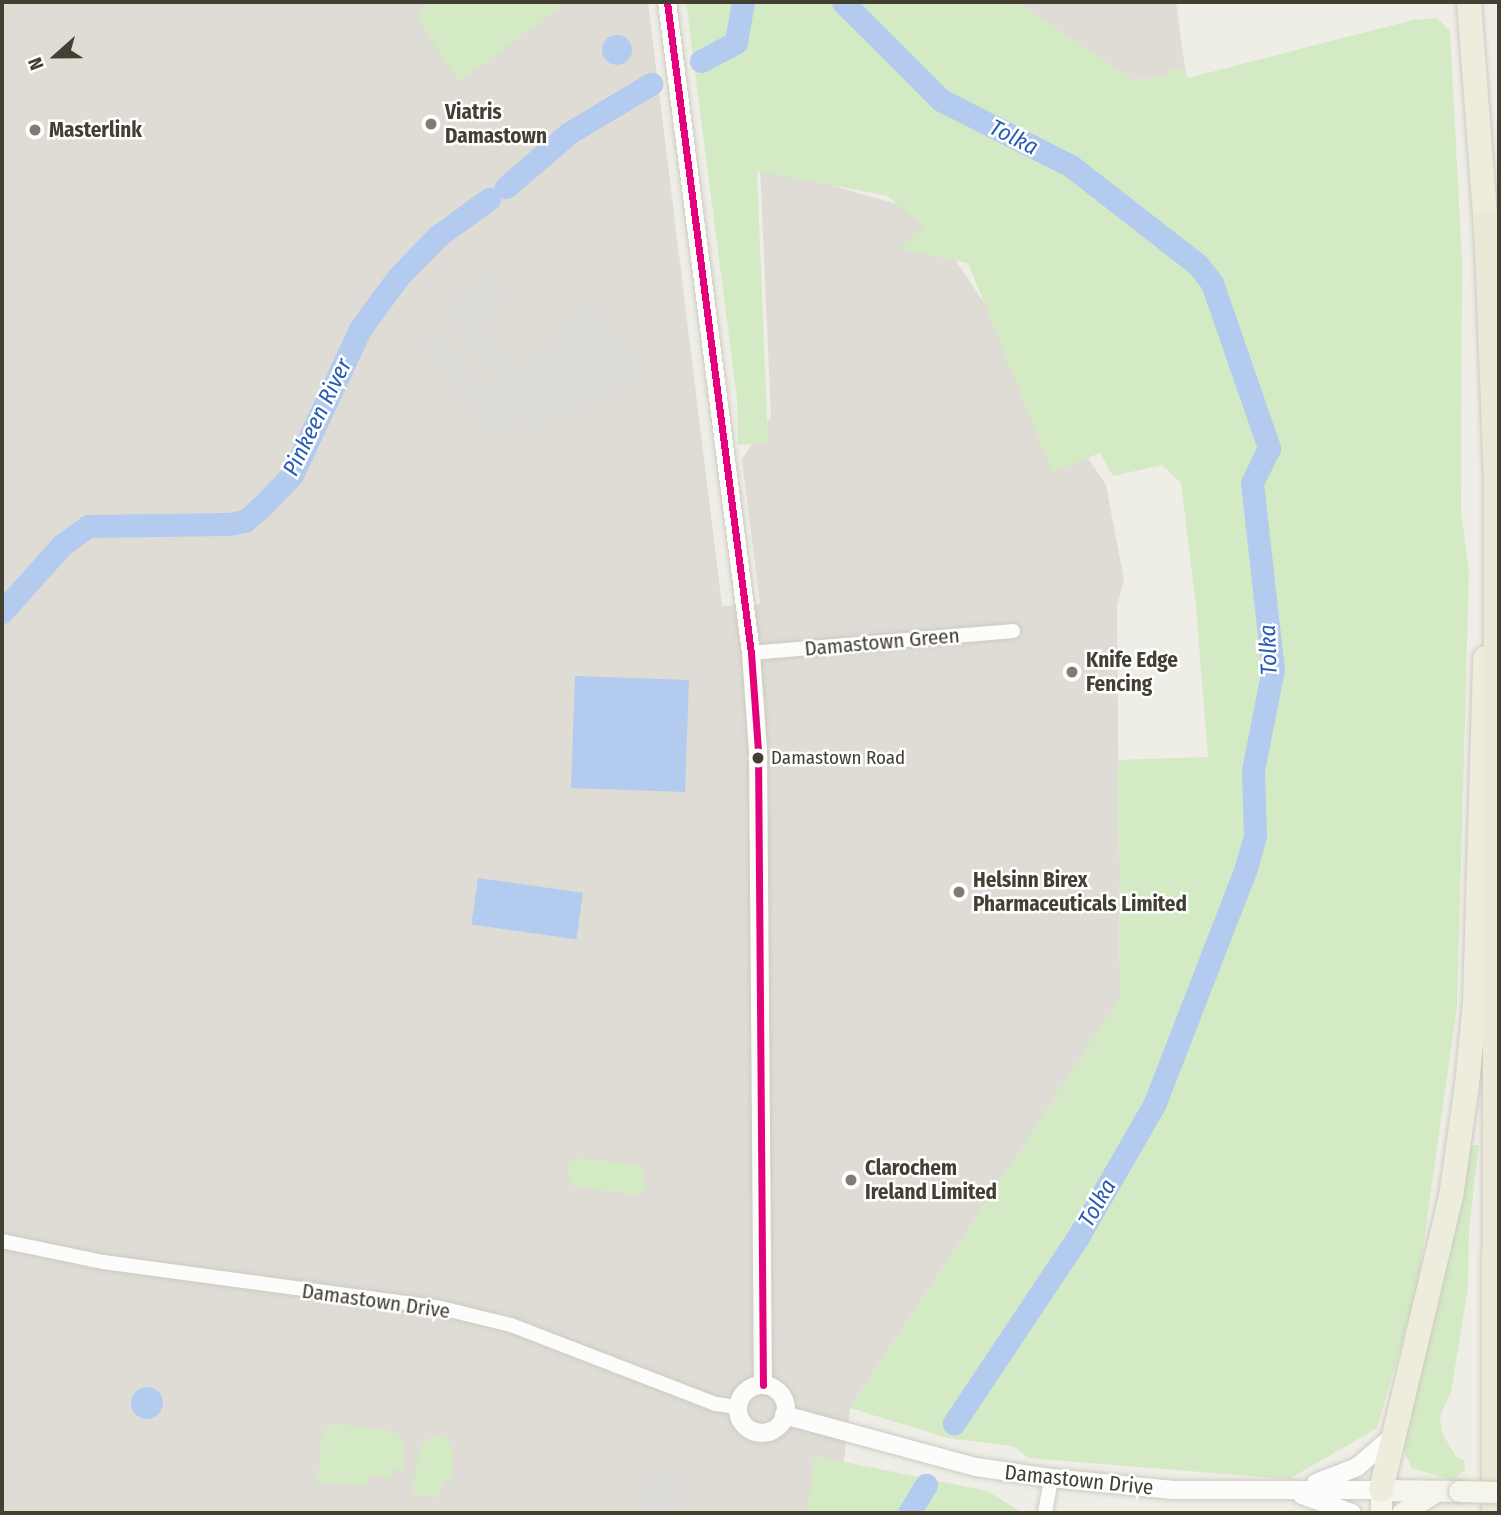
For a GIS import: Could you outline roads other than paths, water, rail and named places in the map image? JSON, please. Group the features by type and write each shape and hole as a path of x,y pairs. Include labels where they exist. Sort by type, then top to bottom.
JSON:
{"highway":[{"path":"1469,2 1487,223 1497,478 1495,1513"},
{"path":"1381,1502 1389,1448 1451,1197 1475,1002 1490,472 1487,223"}],"main road":[{"path":"1389,1448 1407,1482 1443,1491"},
{"path":"1402,1513 1443,1491"},
{"path":"1381,1502 1443,1491 1499,1492"}],"street":[{"path":"667,2 751,653 759,789 763,1385"},
{"name":"Damastown Green","path":"751,653 1013,631"},
{"name":"Damastown Drive","path":"2,1241 103,1262 437,1307 510,1325 716,1404 738,1408"},
{"path":"763,1385 781,1395 784,1415 772,1431 758,1433 746,1427 738,1408 749,1389 763,1385"},
{"name":"Damastown Drive","path":"784,1415 976,1468 1173,1490 1282,1490 1381,1502"},
{"path":"1282,1490 1343,1475 1389,1448"},
{"path":"1045,1513 1051,1478"},
{"path":"1282,1490 1341,1506 1352,1513"}],"water":[{"path":"617,35 628,39 632,50 628,61 617,65 606,61 602,50 606,39"},
{"path":"575,676 689,680 685,792 571,788"},
{"path":"478,878 583,893 576,939 471,925"},
{"path":"147,1387 158,1392 163,1403 158,1414 147,1419 136,1414 131,1403 136,1392"}],"waterway":[{"name":"Pinkeen River","path":"701,61 736,42 743,2"},
{"name":"Tolka","path":"843,2 941,100 1071,166 1198,265 1212,283 1269,448 1252,483 1273,669 1253,770 1255,836 1246,868 1155,1103 1078,1237 954,1423"},
{"name":"Pinkeen River","path":"506,187 569,133 651,84"},
{"name":"Pinkeen River","path":"2,612 62,545 88,526 228,524 245,521 292,475 360,329 398,277 438,236 489,199"},
{"name":"Tolka","path":"909,1513 926,1485"}],"place":[{"name":"Viatris Damastown","path":"431,124"},
{"name":"Masterlink","path":"35,130"},
{"name":"Knife Edge Fencing","path":"1072,672"},
{"name":"Damastown Road","path":"758,758"},
{"name":"Helsinn Birex Pharmaceuticals Limited","path":"959,892"},
{"name":"Clarochem Ireland Limited","path":"851,1180"}]}
